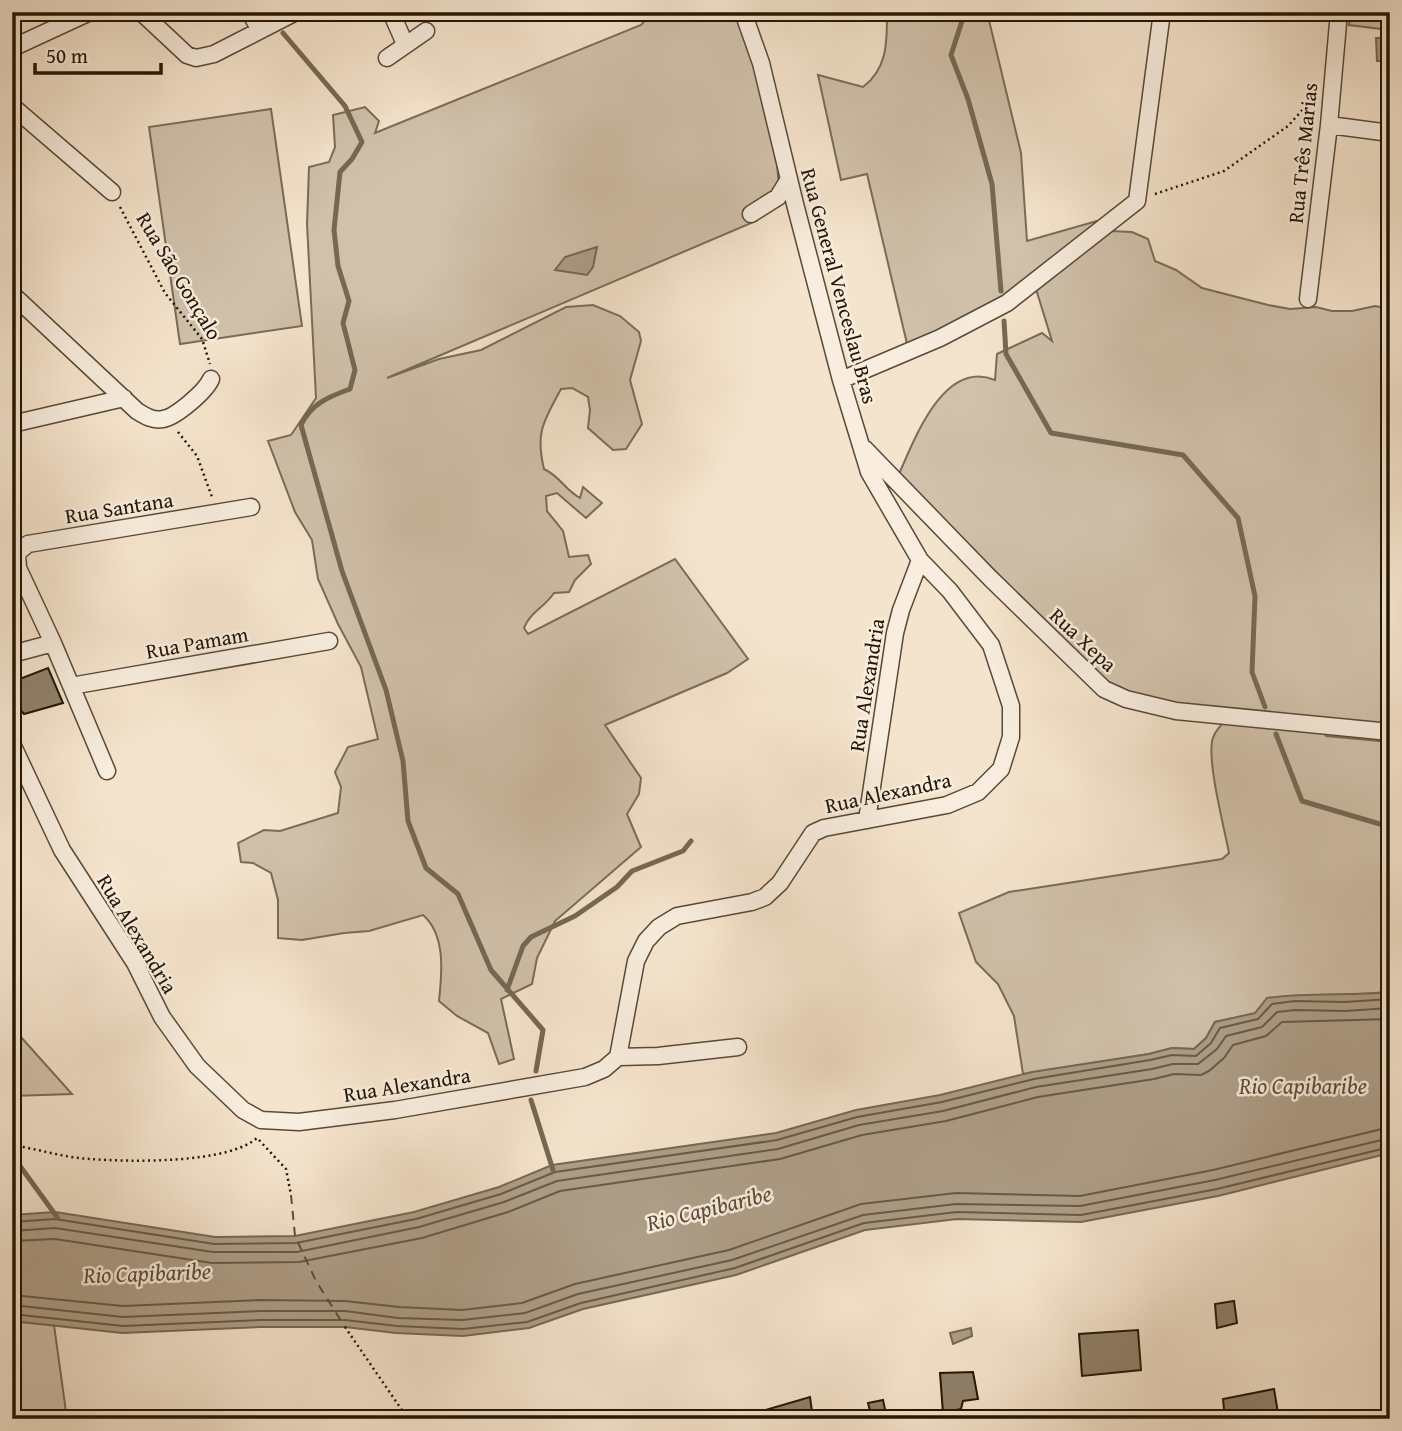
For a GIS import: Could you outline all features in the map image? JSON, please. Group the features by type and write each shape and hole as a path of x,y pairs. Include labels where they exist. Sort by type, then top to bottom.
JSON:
{"street":[{"path":"12,48 90,12"},
{"path":"141,12 187,55 196,58 214,54 296,12"},
{"path":"250,12 259,29"},
{"path":"391,12 405,44"},
{"name":"Rua General Venceslau Bras","path":"743,12 761,63 841,380 869,472 920,560"},
{"path":"841,380 940,338 1007,303 1137,201 1161,12"},
{"name":"Rua Três Marias","path":"1308,299 1329,125 1339,12"},
{"path":"387,58 426,32"},
{"path":"12,106 112,192"},
{"path":"1329,125 1390,133"},
{"path":"751,214 770,203 785,189 789,179"},
{"path":"770,203 771,221"},
{"path":"12,294 137,411 150,419 167,418 198,397 208,387 211,379"},
{"path":"12,424 124,398"},
{"name":"Rua Xepa","path":"860,444 990,578 1104,689 1126,699 1176,711 1390,732"},
{"name":"Rua Santana","path":"53,643 18,568 17,553 28,544 251,508"},
{"name":"Rua Alexandra","path":"261,1120 299,1122 381,1112 585,1077 604,1069 618,1057 636,961 646,941 659,927 677,916 752,902 765,897 780,883 813,833 824,828 947,805 978,792 1001,769 1012,737 1011,706 991,645 950,591 920,560"},
{"name":"Rua Alexandria","path":"867,820 895,633 920,560"},
{"name":"Rua Pamam","path":"71,686 329,641"},
{"path":"12,654 53,643 107,771"},
{"name":"Rua Alexandria","path":"12,744 62,850 135,964 162,1017 197,1066 243,1110 261,1120"},
{"path":"618,1057 658,1056 738,1047"}],"path":[{"path":"1137,201 1224,171 1288,126 1315,96"},
{"name":"Rua São Gonçalo","path":"112,192 165,292 202,340 211,369 211,379"},
{"path":"167,418 197,456 217,513"},
{"path":"258,1139 261,1120"},
{"path":"12,1145 89,1159 154,1161 219,1154 258,1139"},
{"path":"258,1139 286,1169 291,1195"},
{"path":"345,1327 408,1419"}],"shaded area":[{"path":"653,12 735,12 743,22 776,154 779,186 744,210 756,221 387,378 439,359 481,350 566,307 593,305 620,316 639,332 641,341 630,380 642,424 626,449 613,450 588,428 588,397 572,388 561,389 541,436 544,469 580,498 583,487 602,503 586,518 557,493 546,496 547,511 563,531 569,557 588,555 591,564 575,580 569,592 554,593 524,628 528,634 675,559 748,659 727,673 605,725 641,778 639,794 627,814 641,847 555,921 537,958 532,984 501,999 514,1059 499,1064 488,1033 457,1016 439,1001 439,944 436,933 423,915 369,931 302,940 278,938 278,900 271,873 253,863 241,862 238,843 264,830 280,831 338,813 341,787 335,772 348,747 378,739 361,667 318,579 312,540 295,512 268,441 291,435 316,398 307,224 309,167 329,162 335,147 333,115 365,107 379,121 375,133 641,25"},
{"path":"887,12 987,12 1021,153 1027,241 1104,219 1027,281 977,313 908,348 867,174 841,180 818,75 863,87 871,80 882,63"},
{"path":"1350,12 1390,12 1390,30 1349,25"},
{"path":"271,109 302,326 180,344 149,127"},
{"path":"1111,231 1132,232 1148,239 1155,261 1176,270 1202,288 1290,309 1316,307 1332,311 1352,311 1375,306 1390,309 1390,727 1320,722 1326,736 1390,742 1390,992 1345,995 1215,1022 1206,1038 1194,1049 1172,1048 1023,1074 1014,1016 998,984 976,962 959,913 1009,892 1222,859 1229,853 1211,752 1214,735 1227,719 1128,693 1103,680 899,474 923,423 946,391 961,381 977,377 995,380 997,354 1042,333 1052,341 1036,289"},
{"path":"12,1027 72,1094 12,1096"},
{"path":"12,1321 54,1325 67,1419 12,1419"}],"water":[{"path":"1376,38 1390,38 1390,61 1377,61"},
{"path":"597,247 593,267 587,275 555,270 565,257"},
{"name":"Rio Capibaribe","path":"1390,992 1390,1153 1218,1196 1081,1222 957,1219 865,1230 736,1275 583,1309 529,1328 463,1336 396,1333 345,1327 260,1327 122,1333 12,1321 12,1215 55,1212 215,1237 295,1236 414,1212 499,1187 552,1165 776,1133 856,1110 940,1095 1032,1072 1172,1048 1194,1049 1206,1038 1215,1022 1255,1013 1267,998"},
{"path":"971,1328 972,1336 953,1344 950,1333"}],"building":[{"path":"48,668 63,703 24,714 12,700 12,682"},
{"path":"1234,1301 1237,1323 1217,1328 1215,1304"},
{"path":"1138,1330 1141,1370 1082,1376 1079,1334"},
{"path":"973,1372 978,1399 963,1401 961,1409 943,1413 940,1373"},
{"path":"1274,1389 1279,1419 1225,1419 1223,1399"},
{"path":"810,1397 813,1419 752,1419 752,1414"},
{"path":"883,1400 887,1419 872,1419 868,1403"}],"waterway":[{"path":"957,12 962,21 951,55 968,99 992,184 1001,291"},
{"path":"283,33 345,106 362,142 340,172 334,230 338,266 349,301 343,323 355,370 350,389 321,402 301,425 342,571 386,690 403,761 408,821 426,868 458,894 491,970 543,1030 536,1071"},
{"path":"1004,321 1006,354 1051,433 1183,455 1238,518 1255,596 1252,672 1265,707"},
{"path":"1276,734 1302,801 1390,827"},
{"path":"507,990 523,946 531,937 575,916 617,887 632,871 683,851 691,841"},
{"path":"531,1100 553,1170"},
{"path":"12,1155 57,1217"}],"ferry route":[{"path":"291,1195 295,1236 316,1281 345,1327"}]}
